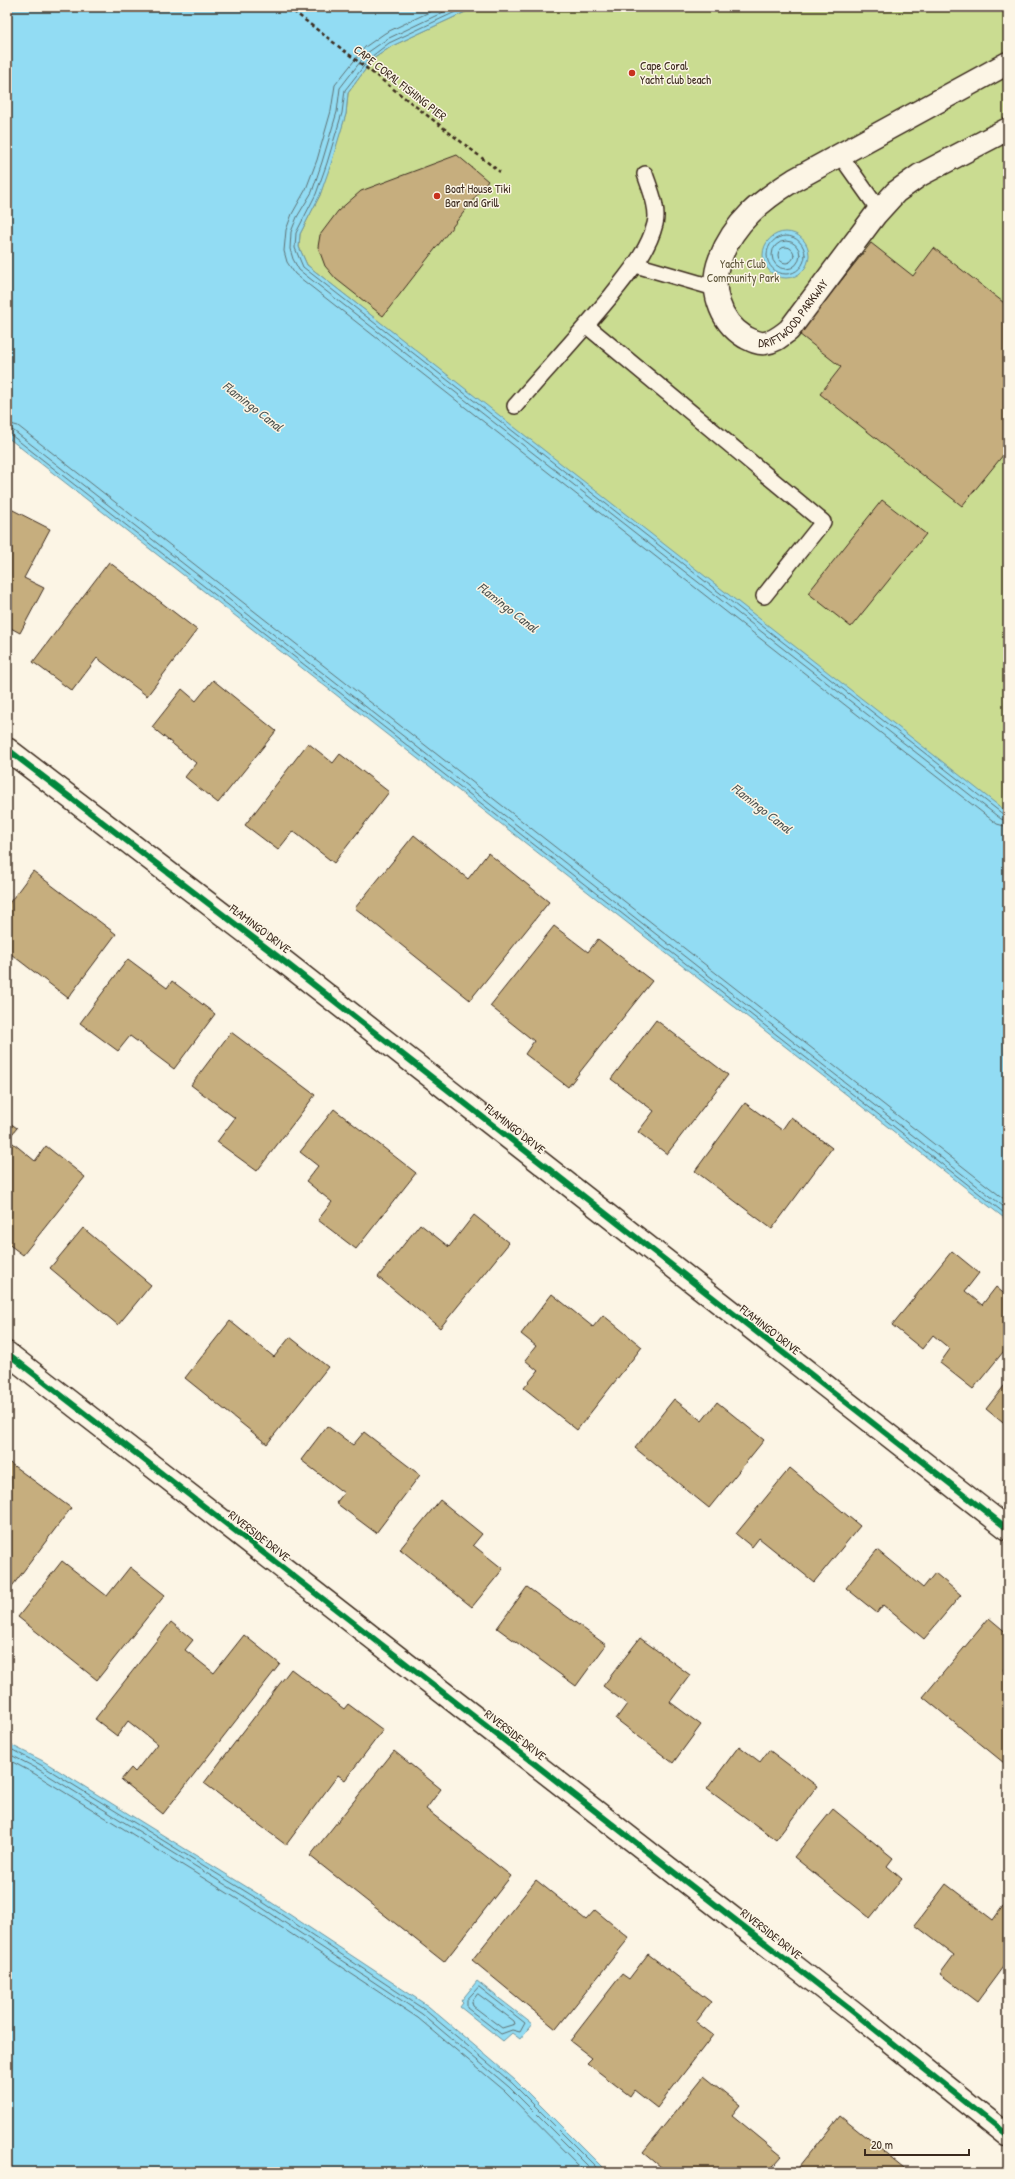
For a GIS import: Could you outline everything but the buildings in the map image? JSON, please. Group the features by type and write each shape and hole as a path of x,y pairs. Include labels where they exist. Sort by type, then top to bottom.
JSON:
{"street":[{"name":"DRIFTWOOD PARKWAY","path":"1008,63 840,155 769,196 749,212 730,237 719,260 715,288 719,306 737,331 753,341 765,343 778,339 789,330 879,210 907,183 1008,129"},
{"name":"FLAMINGO DRIVE","path":"7,749 286,963 1008,1529"},
{"name":"RIVERSIDE DRIVE","path":"7,1353 846,2006 1008,2136"}],"lane":[{"path":"840,155 879,210"},
{"path":"515,406 587,326 636,265 648,244 655,223 653,197 645,174"},
{"path":"636,265 715,288"},
{"path":"587,326 823,522 764,596"}],"green space":[{"name":"Yacht Club Community Park","path":"476,7 1008,7 1008,816 307,265 299,247 300,234 320,195 346,114 348,93 373,59 392,46"}],"water":[{"name":"Flamingo Canal","path":"7,7 476,7 392,46 373,59 348,93 346,114 331,164 320,195 300,234 299,247 307,265 1008,813 1008,1221 7,437"},
{"path":"786,232 799,236 805,242 809,255 805,268 799,274 786,278 773,274 767,268 763,255 767,242 773,236"},
{"path":"7,1743 43,1761 263,1897 428,2006 515,2080 607,2172 7,2172"},
{"path":"477,1981 532,2024 520,2039 512,2033 503,2041 460,2007 463,2003 461,2001"}],"cycle path":[{"path":"7,749 286,963 1008,1529"},
{"path":"7,1353 852,2011 1008,2136"}],"place":[{"name":"Cape Coral Yacht club beach","path":"632,73"},
{"name":"Boat House Tiki Bar and Grill","path":"437,196"}]}
